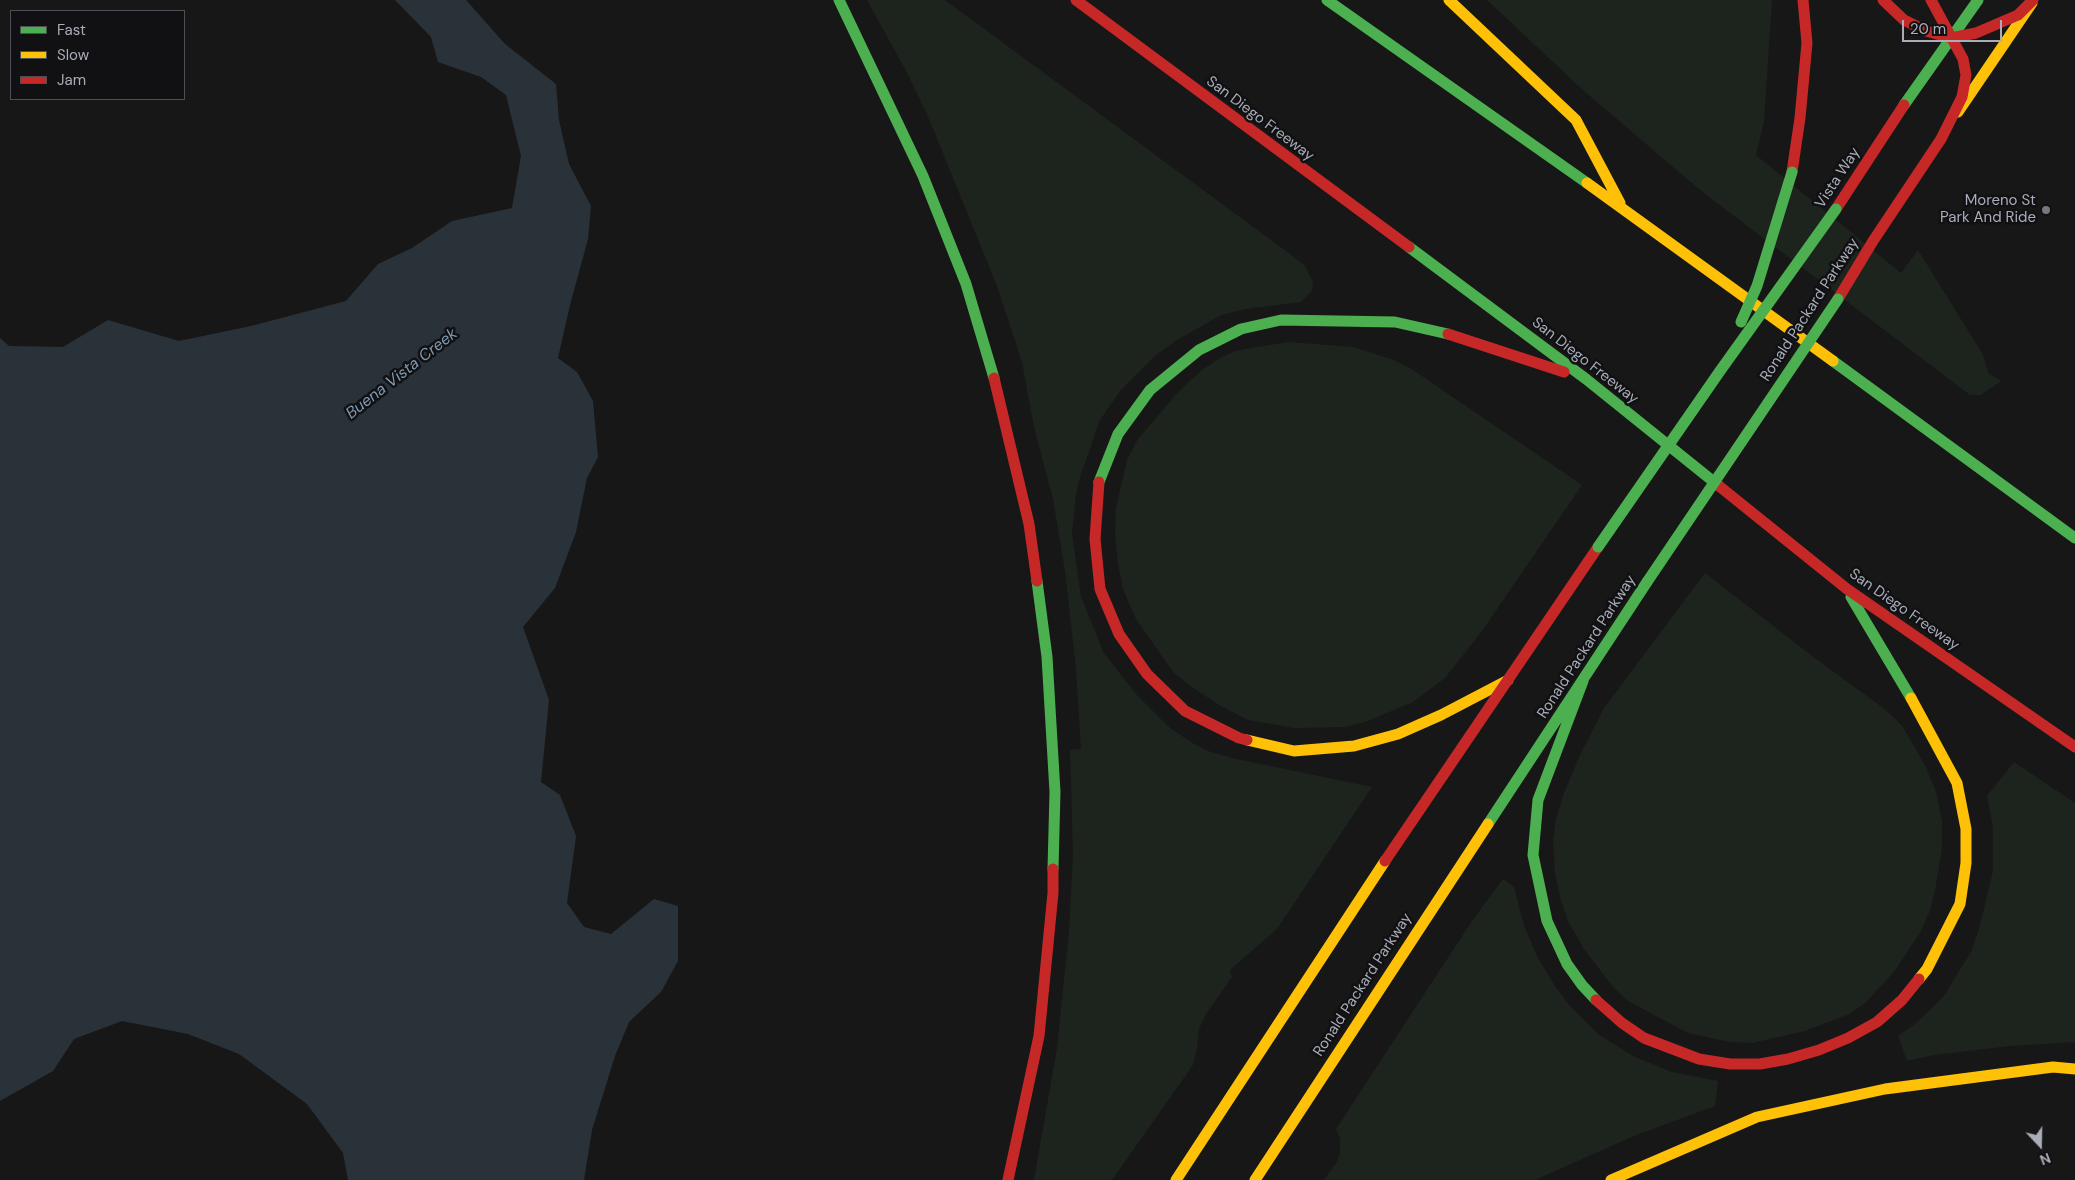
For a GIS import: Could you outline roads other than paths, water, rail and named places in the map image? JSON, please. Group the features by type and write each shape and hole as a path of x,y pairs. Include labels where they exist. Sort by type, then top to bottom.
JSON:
{"main road":[{"path":"839,0 923,176 966,284 1001,402 1029,524 1046,656 1055,792 1054,893 1039,1036 1008,1180"},
{"name":"San Diego Freeway","path":"1076,0 1586,379 1847,589 2075,747"},
{"path":"1327,0 1622,207 2075,538"},
{"path":"1449,0 1576,120 1622,207"},
{"path":"1176,1180 1408,826 1720,371 1757,286 1792,172 1800,118 1807,43 1803,0"},
{"path":"1883,0 1904,20 1926,31 1952,38 1976,33 2018,15 2034,0"},
{"path":"1931,0 1963,59 1966,75 1962,97 1945,132"},
{"name":"Vista Way","path":"1720,371 1836,209 1904,105 1978,0"},
{"path":"1945,132 2034,0"},
{"name":"Ronald Packard Parkway","path":"1255,1180 1647,582 1838,299 1873,241 1945,132"},
{"path":"1508,680 1398,734 1354,746 1294,751 1239,738 1185,711 1147,674 1118,634 1100,589 1095,539 1097,486 1118,434 1150,390 1198,350 1241,329 1281,320 1395,322 1460,337 1586,379"},
{"path":"1583,681 1538,800 1533,854 1547,920 1567,964 1582,985 1603,1008 1622,1023 1644,1038 1699,1060 1730,1064 1760,1064 1788,1059 1819,1050 1848,1038 1878,1022 1902,1000 1928,969 1960,904 1966,863 1966,828 1957,783 1932,735 1847,589"},
{"path":"1612,1180 1757,1117 1886,1090 2053,1067 2075,1069"}],"water":[{"name":"Buena Vista Creek","path":"395,0 466,0 505,44 556,84 559,120 569,164 591,206 588,239 558,358 577,372 593,401 598,457 587,478 576,532 555,588 523,627 549,700 541,782 560,795 576,836 567,903 584,927 611,934 654,899 678,906 678,961 661,992 629,1022 615,1056 592,1130 584,1180 348,1180 343,1153 307,1104 239,1054 188,1034 122,1021 74,1039 53,1071 0,1101 0,338 9,346 63,347 108,320 179,341 251,326 346,301 378,264 412,248 452,221 512,208 521,156 506,95 481,77 438,62 431,37"}],"place":[{"name":"Moreno St Park And Ride","path":"2046,210"}]}
